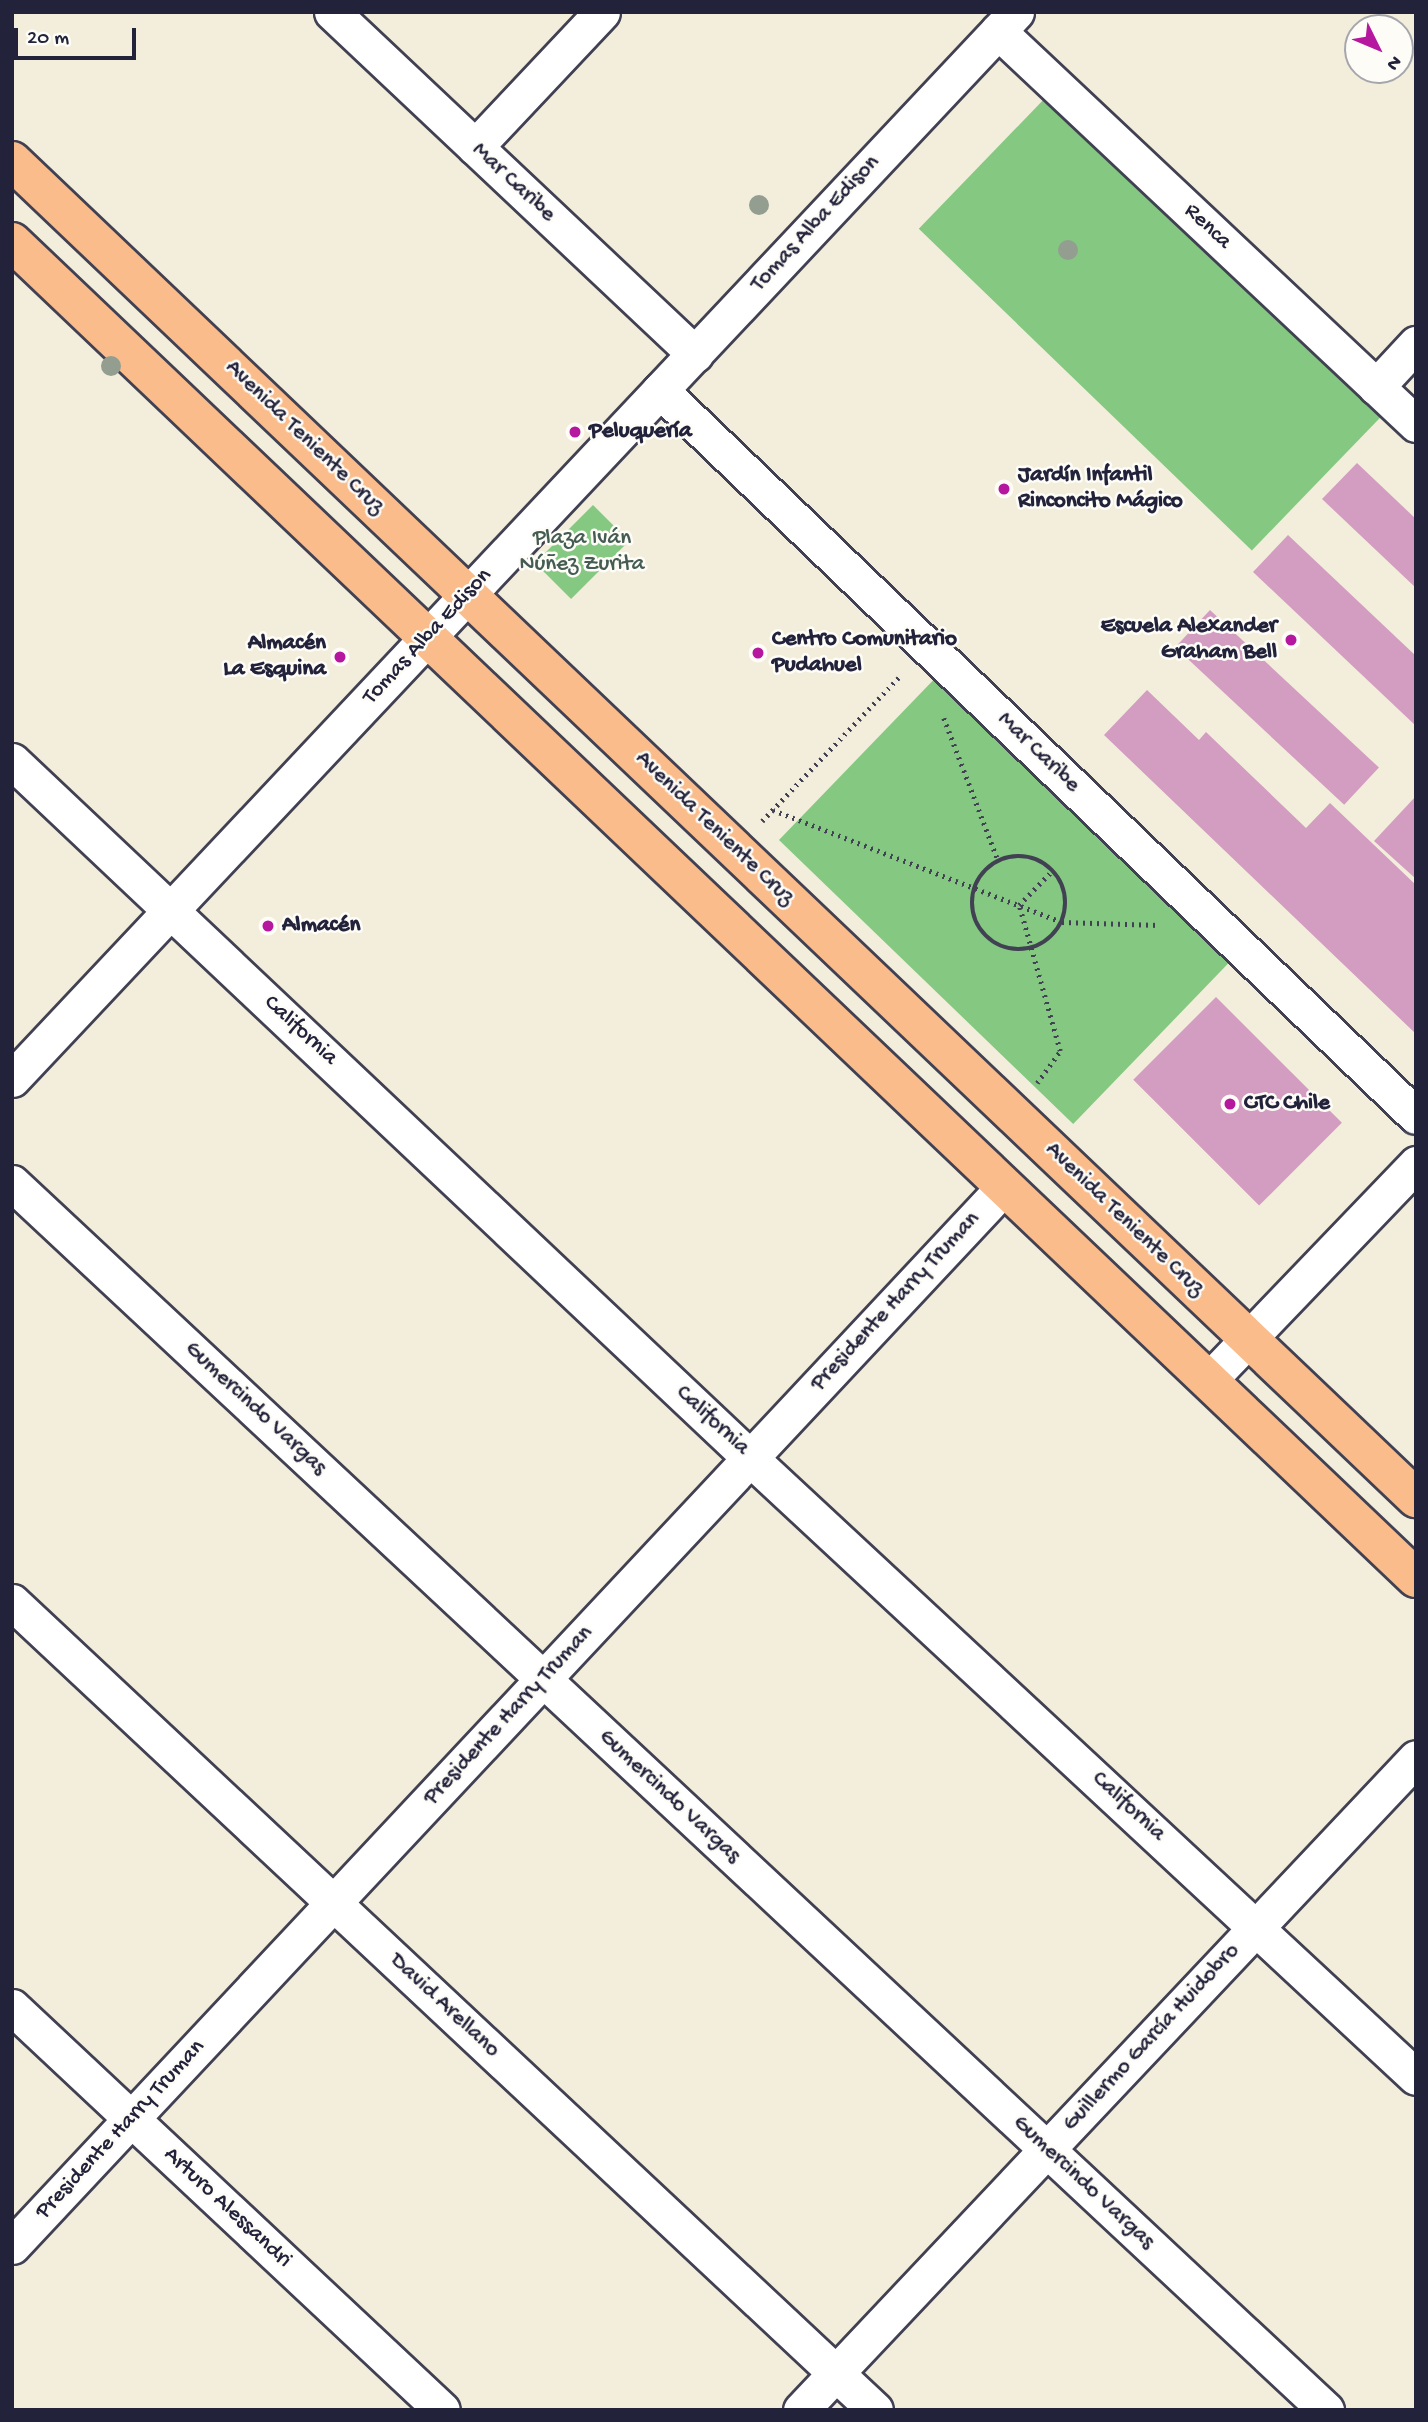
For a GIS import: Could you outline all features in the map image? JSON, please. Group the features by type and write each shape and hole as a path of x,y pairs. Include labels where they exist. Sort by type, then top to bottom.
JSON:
{"main road":[{"name":"Avenida Teniente Cruz","path":"12,160 1416,1498"},
{"path":"12,242 1416,1578"}],"street":[{"name":"Mar Caribe","path":"331,12 695,354"},
{"path":"475,147 602,12"},
{"name":"Tomas Alba Edison","path":"12,1079 1007,22"},
{"name":"Renca","path":"1007,22 1416,425"},
{"path":"1376,387 1416,344"},
{"name":"Mar Caribe","path":"660,390 1416,1116"},
{"name":"California","path":"12,761 172,909 750,1458 1257,1926 1416,2077"},
{"path":"1208,1381 1416,1164"},
{"name":"Gumercindo Vargas","path":"12,1183 1326,2410"},
{"name":"Presidente Harry Truman","path":"12,2246 1005,1186"},
{"name":"David Arellano","path":"12,1602 875,2410"},
{"name":"Guillermo García Huidobro","path":"801,2410 1416,1758"},
{"name":"Arturo Alessandri","path":"12,2007 442,2410"}],"path":[{"path":"735,849 927,647"},
{"path":"940,706 999,860"},
{"path":"773,810 1062,922 1194,926 1211,920"},
{"path":"1027,856 1053,870 1062,882 1067,898 1062,922 1049,941 1032,949 1019,951 990,941 978,929 973,914 975,888 985,870 999,860 1027,856"},
{"path":"1019,905 1053,870"},
{"path":"1014,1115 1060,1051 1019,905"}],"green space":[{"path":"1048,95 1381,417 1252,550 919,229"},
{"name":"Plaza Iván Núñez Zurita","path":"593,505 629,541 571,599 535,563"},
{"path":"945,668 1239,952 1073,1124 779,840"}],"building":[{"path":"1357,463 1416,519 1416,588 1322,499"},
{"path":"1288,535 1416,656 1416,726 1253,572"},
{"path":"1210,610 1379,768 1344,805 1175,647"},
{"path":"1147,690 1199,740 1206,732 1306,828 1330,803 1416,885 1416,1034 1104,735"},
{"path":"1416,796 1416,879 1374,841"},
{"path":"1216,997 1342,1123 1259,1206 1133,1080"}],"place":[{"name":"Peluquería","path":"575,432"},
{"name":"Jardín Infantil Rinconcito Mágico","path":"1004,489"},
{"name":"Escuela Alexander Graham Bell","path":"1291,640"},
{"name":"Centro Comunitario Pudahuel","path":"758,653"},
{"name":"Almacén La Esquina","path":"340,657"},
{"name":"Almacén","path":"268,926"},
{"name":"CTC Chile","path":"1230,1104"}]}
